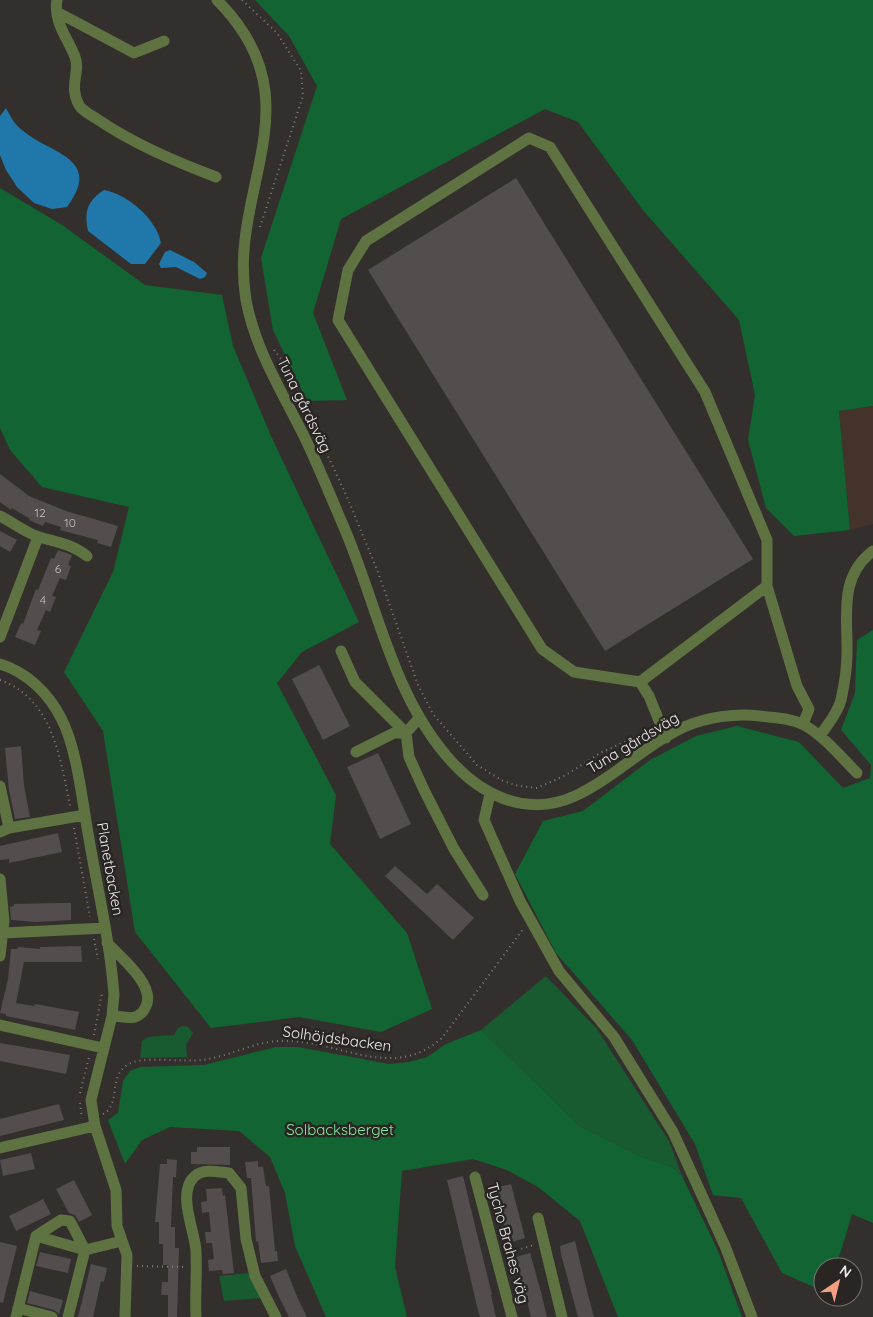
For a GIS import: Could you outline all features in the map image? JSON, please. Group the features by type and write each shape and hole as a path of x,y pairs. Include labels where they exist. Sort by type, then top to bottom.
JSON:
{"street":[{"name":"Tuna gårdsväg","path":"217,0 245,32 259,64 267,115 265,136 244,248 244,283 250,319 259,348 307,442 364,574 400,681 419,718 447,757 490,794 529,804 561,801 576,795 666,738 697,722 729,716 750,715 802,724 820,736 857,773"},
{"path":"57,6 134,53 164,41"},
{"path":"57,6 64,37 76,58 73,92 80,107 122,135 165,158 216,177"},
{"path":"767,586 640,682 574,672 542,649 338,320 348,270 366,241 529,138 550,147 706,392 767,540 767,586 797,686 809,709 802,724"},
{"path":"0,516 38,537 54,539 78,549 87,556"},
{"path":"0,637 5,603 38,537"},
{"path":"820,736 841,701 848,656 846,606 848,586 857,568 873,552"},
{"path":"341,651 355,682 406,733 409,756 425,792 454,849 483,895"},
{"name":"Planetbacken","path":"0,664 18,672 32,682 43,692 62,719 68,734 85,816 105,928 114,995 112,1016 92,1089 91,1100 94,1120 116,1190 117,1226 127,1255 125,1317"},
{"path":"640,682 661,722 666,738"},
{"path":"356,752 394,733 406,733 419,718"},
{"name":"Planetbacken","path":"0,786 5,830 85,816"},
{"path":"490,794 484,820 520,901 559,971 614,1037 673,1132 725,1246 752,1317"},
{"path":"0,879 3,934 0,956"},
{"name":"Planetbacken","path":"3,934 105,928"},
{"path":"107,943 128,963 140,979 146,989 148,1003 136,1017 112,1016"},
{"path":"0,1025 104,1048"},
{"path":"0,1148 94,1120"},
{"path":"196,1317 196,1251 187,1209 188,1188 196,1175 210,1171 229,1173 241,1188 246,1239 256,1276 276,1317"},
{"name":"Tycho Brahes väg","path":"475,1176 512,1317"},
{"path":"538,1218 562,1317"},
{"path":"52,1317 17,1313 36,1236 61,1220 70,1221 85,1250 68,1317"},
{"path":"36,1236 85,1250 122,1240"}],"path":[{"path":"242,0 277,33 292,54 301,71 303,96 257,235"},
{"path":"270,345 285,364 347,497 378,572 418,685 433,714 477,765 503,781 519,786 537,788 566,775 600,752 650,730 661,722"},
{"path":"0,680 22,691 47,719 60,762 72,817 99,965"},
{"name":"Solhöjdsbacken","path":"80,1102 82,1120 94,1120 102,1114 112,1105 117,1076 121,1070 134,1061 202,1060 278,1041 301,1042 374,1057 393,1059 416,1056 429,1050 442,1038 518,934 532,922"},
{"path":"80,1094 103,988"},
{"path":"496,1256 543,1243"},
{"path":"128,1266 195,1267"}],"shaded area":[{"path":"873,406 873,524 850,530 839,411"}],"green space":[{"path":"255,0 873,0 873,406 839,411 850,530 794,536 766,508 748,440 755,395 739,320 642,209 578,122 545,109 341,219 313,313 347,400 307,401 273,330 261,258 317,86 289,36"},
{"path":"0,188 62,225 145,285 222,295 233,346 271,436 359,622 302,652 277,683 336,795 330,844 407,933 432,1009 381,1032 299,1017 211,1028 135,932 103,731 64,672 113,572 129,507 42,487 10,450 0,428"},
{"path":"873,630 873,1223 852,1214 839,1257 813,1257 813,1287 782,1273 741,1198 713,1195 695,1144 632,1040 556,953 515,874 543,821 583,811 650,760 696,736 737,726 799,742 843,788 870,778 871,765 841,730 855,693 857,640"},
{"path":"546,976 597,1029 669,1141 682,1176 673,1167 639,1156 581,1127 481,1030"},
{"path":"188,1027 193,1033 186,1045 187,1057 140,1058 142,1041 148,1037 174,1035 178,1028"},
{"name":"Solbacksberget","path":"481,1030 581,1127 639,1156 673,1167 682,1176 718,1251 742,1317 618,1317 580,1221 538,1187 507,1170 473,1159 402,1171 395,1267 407,1317 326,1317 295,1246 285,1193 270,1157 239,1131 170,1127 142,1140 125,1164 108,1120 118,1113 123,1081 130,1071 140,1067 204,1065 276,1047 298,1047 389,1064 409,1062 427,1057 446,1044"},
{"path":"250,1273 262,1298 224,1301 219,1276"}],"water":[{"path":"6,108 19,128 69,159 76,167 79,177 77,190 67,207 52,209 34,203 17,187 6,170 0,155 0,116"},
{"path":"104,190 113,192 131,202 154,225 161,243 145,264 131,264 88,231 86,218 88,208 94,198"},
{"path":"170,250 194,262 207,273 205,277 200,279 176,267 161,268 159,264 165,252"}],"building":[{"path":"516,178 753,559 605,651 368,270"},
{"path":"0,474 29,496 66,511 118,526 111,547 97,543 98,540 60,530 61,527 45,522 43,526 29,520 12,508 11,510 0,502"},
{"path":"0,531 17,540 10,552 0,546"},
{"path":"58,550 72,555 68,565 71,566 66,580 60,578 52,596 56,597 50,612 46,610 37,630 41,631 35,645 15,637 21,623 23,624 36,589 38,590 51,558 54,559"},
{"path":"319,665 350,726 323,740 292,679"},
{"path":"21,746 24,785 30,817 15,819 9,790 5,748"},
{"path":"378,753 411,824 380,839 347,767"},
{"path":"58,833 62,852 9,863 9,859 0,860 0,846"},
{"path":"395,866 427,894 437,884 474,918 453,940 385,876"},
{"path":"71,903 71,920 36,922 11,920 10,907 14,906 14,904"},
{"path":"81,946 82,962 24,962 16,1003 34,1006 35,1004 79,1012 75,1030 6,1016 6,1014 0,1013 8,979 11,949 17,949 18,947 40,949 40,947"},
{"path":"0,1043 70,1055 66,1074 0,1061"},
{"path":"59,1104 64,1120 0,1136 0,1119"},
{"path":"197,1147 230,1147 230,1165 191,1164 191,1152 197,1152"},
{"path":"31,1153 35,1169 3,1176 0,1160"},
{"path":"167,1159 177,1160 176,1177 173,1177 171,1227 175,1227 175,1248 179,1248 177,1317 168,1317 168,1295 161,1295 162,1282 168,1282 168,1265 163,1265 163,1244 159,1244 159,1222 155,1222 160,1164 167,1164"},
{"path":"258,1161 258,1167 263,1167 266,1186 269,1186 275,1251 277,1251 278,1261 261,1263 258,1241 256,1242 251,1178 247,1178 245,1162"},
{"path":"463,1176 496,1317 480,1317 447,1180"},
{"path":"74,1180 92,1215 79,1222 75,1215 69,1213 56,1189"},
{"path":"511,1184 525,1238 508,1243 495,1188"},
{"path":"222,1188 223,1196 225,1195 234,1273 223,1274 222,1270 209,1271 208,1260 214,1259 212,1243 206,1243 205,1232 211,1232 209,1212 202,1213 201,1202 207,1201 206,1189"},
{"path":"43,1199 51,1214 16,1231 9,1216"},
{"path":"575,1241 594,1317 578,1317 561,1254 560,1246"},
{"path":"0,1242 17,1246 3,1303 0,1302"},
{"path":"40,1252 71,1259 68,1273 36,1266"},
{"path":"530,1253 547,1317 531,1317 516,1257"},
{"path":"91,1264 107,1268 104,1282 101,1281 93,1317 78,1317"},
{"path":"286,1269 307,1317 289,1317 279,1297 270,1276"},
{"path":"30,1291 63,1300 59,1314 54,1310 27,1303"}]}
